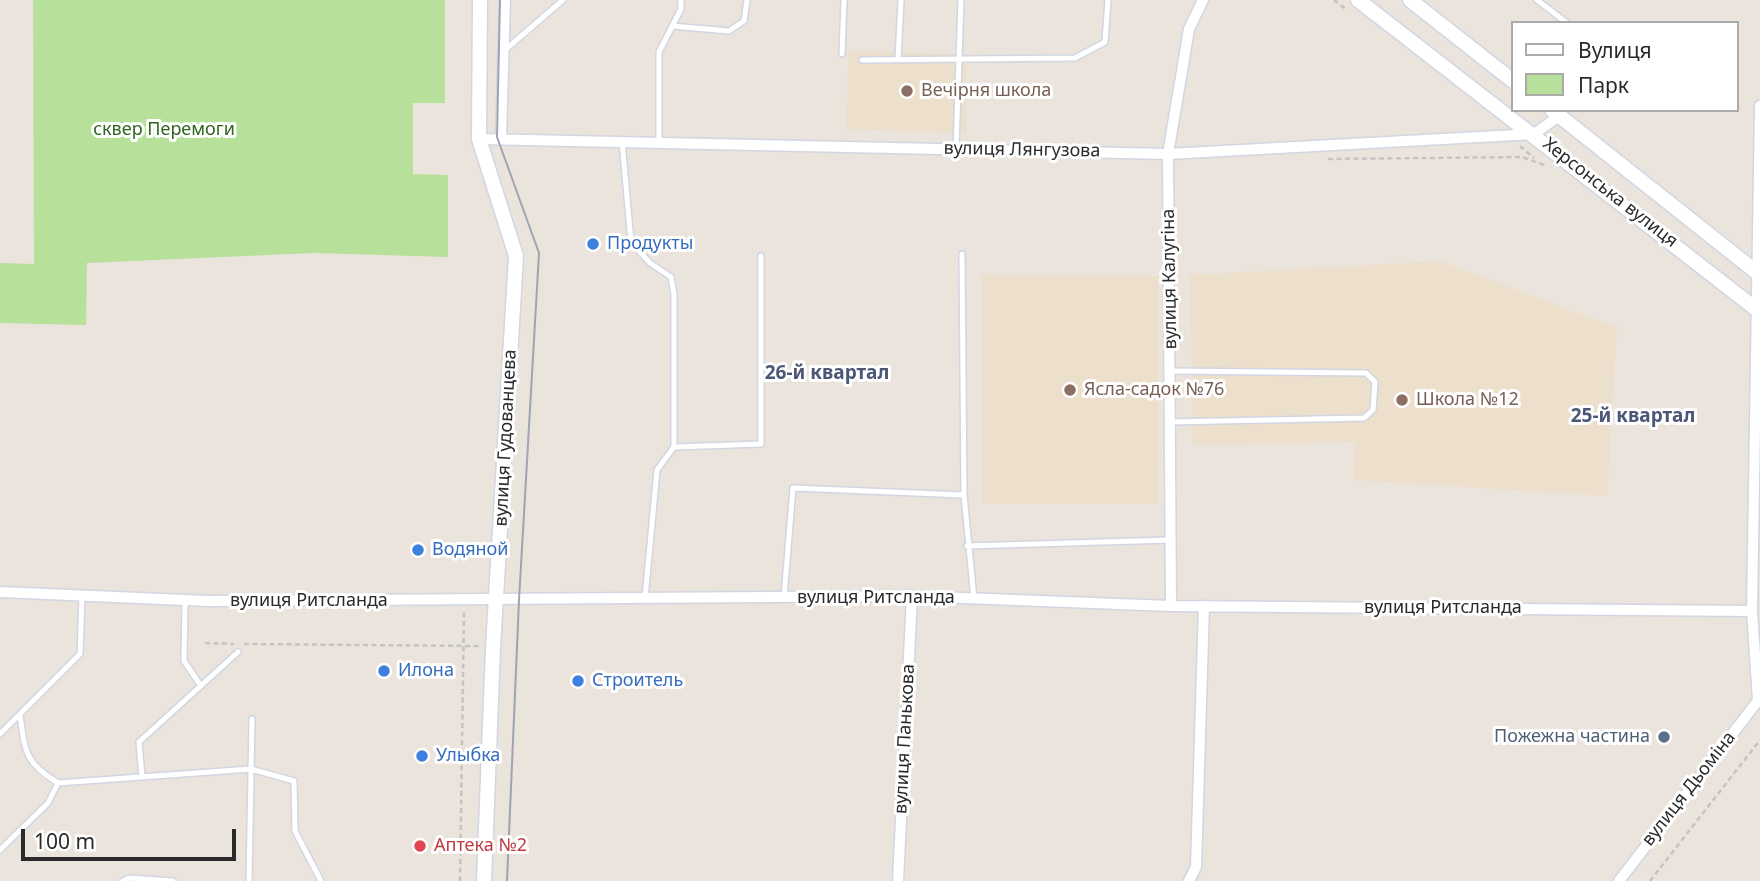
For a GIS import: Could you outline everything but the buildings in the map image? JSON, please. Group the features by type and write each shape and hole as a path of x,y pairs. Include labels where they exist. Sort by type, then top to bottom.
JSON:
{"street":[{"name":"вулиця Гудованцева","path":"480,0 479,139 516,256 484,881"},
{"path":"500,137 505,0"},
{"name":"вулиця Калугіна","path":"1171,606 1168,154 1189,29 1203,0"},
{"name":"Херсонська вулиця","path":"1358,0 1759,311"},
{"path":"1410,0 1512,79"},
{"path":"1759,699 1752,611 1756,545 1760,106"},
{"path":"1534,134 1555,113"},
{"name":"Херсонська вулиця","path":"1555,113 1759,274"},
{"name":"вулиця Лянгузова","path":"479,139 500,137 1168,154 1534,134"},
{"name":"вулиця Ритсланда","path":"0,592 185,600 464,601 912,596 1171,606 1752,611"},
{"name":"вулиця Панькова","path":"898,881 912,596"},
{"path":"1189,881 1196,867 1204,606"},
{"name":"вулиця Дьоміна","path":"1619,881 1759,699"}],"lane":[{"path":"503,51 563,0"},
{"path":"659,141 659,52 681,9 681,0"},
{"path":"672,26 729,31 744,21 747,0"},
{"path":"842,54 844,0"},
{"path":"898,59 901,0"},
{"path":"956,148 961,0"},
{"path":"862,60 1074,58 1105,42 1108,0"},
{"path":"1537,0 1564,21"},
{"path":"622,140 631,242 650,263 671,278 674,294 674,447 657,470 645,598"},
{"path":"962,254 964,495 974,599"},
{"path":"674,447 761,444 761,256"},
{"path":"1171,371 1366,373 1375,383 1373,410 1364,418 1171,422"},
{"path":"784,597 793,488 964,495"},
{"path":"967,546 1171,540"},
{"path":"0,734 80,654 82,596"},
{"path":"185,600 184,661 201,686"},
{"path":"142,777 139,742 239,652"},
{"path":"20,715 26,754 38,771 58,783 251,769 294,781 295,831 321,881"},
{"path":"249,881 252,719"},
{"path":"0,850 48,803 58,783"},
{"path":"123,881 129,878 173,881"}],"path":[{"path":"1317,159 1522,157"},
{"path":"460,881 464,601"},
{"path":"205,643 494,648"},
{"path":"1650,881 1760,740"}],"shaded area":[{"name":"Вечірня школа","path":"849,51 967,54 966,133 846,129"},
{"name":"Школа №12","path":"1440,261 1617,328 1607,496 1354,480 1355,442 1193,445 1190,275"},
{"name":"Ясла-садок №76","path":"982,275 1158,276 1158,504 982,504"}],"green space":[{"name":"сквер Перемоги","path":"33,0 445,0 445,103 413,103 413,174 448,175 448,257 314,253 87,263 86,325 0,323 0,263 34,264"}],"tram line":[{"path":"500,0 497,137 539,253 519,600 507,881"}],"place":[{"name":"Вечірня школа","path":"907,91"},
{"name":"Продукты","path":"593,244"},
{"name":"Ясла-садок №76","path":"1070,390"},
{"name":"Школа №12","path":"1402,400"},
{"name":"Водяной","path":"418,550"},
{"name":"Илона","path":"384,671"},
{"name":"Строитель","path":"578,681"},
{"name":"Пожежна частина","path":"1664,737"},
{"name":"Улыбка","path":"422,756"},
{"name":"Аптека №2","path":"420,846"}],"district":[{"name":"26-й квартал","path":"827,374"},
{"name":"25-й квартал","path":"1633,417"}]}
